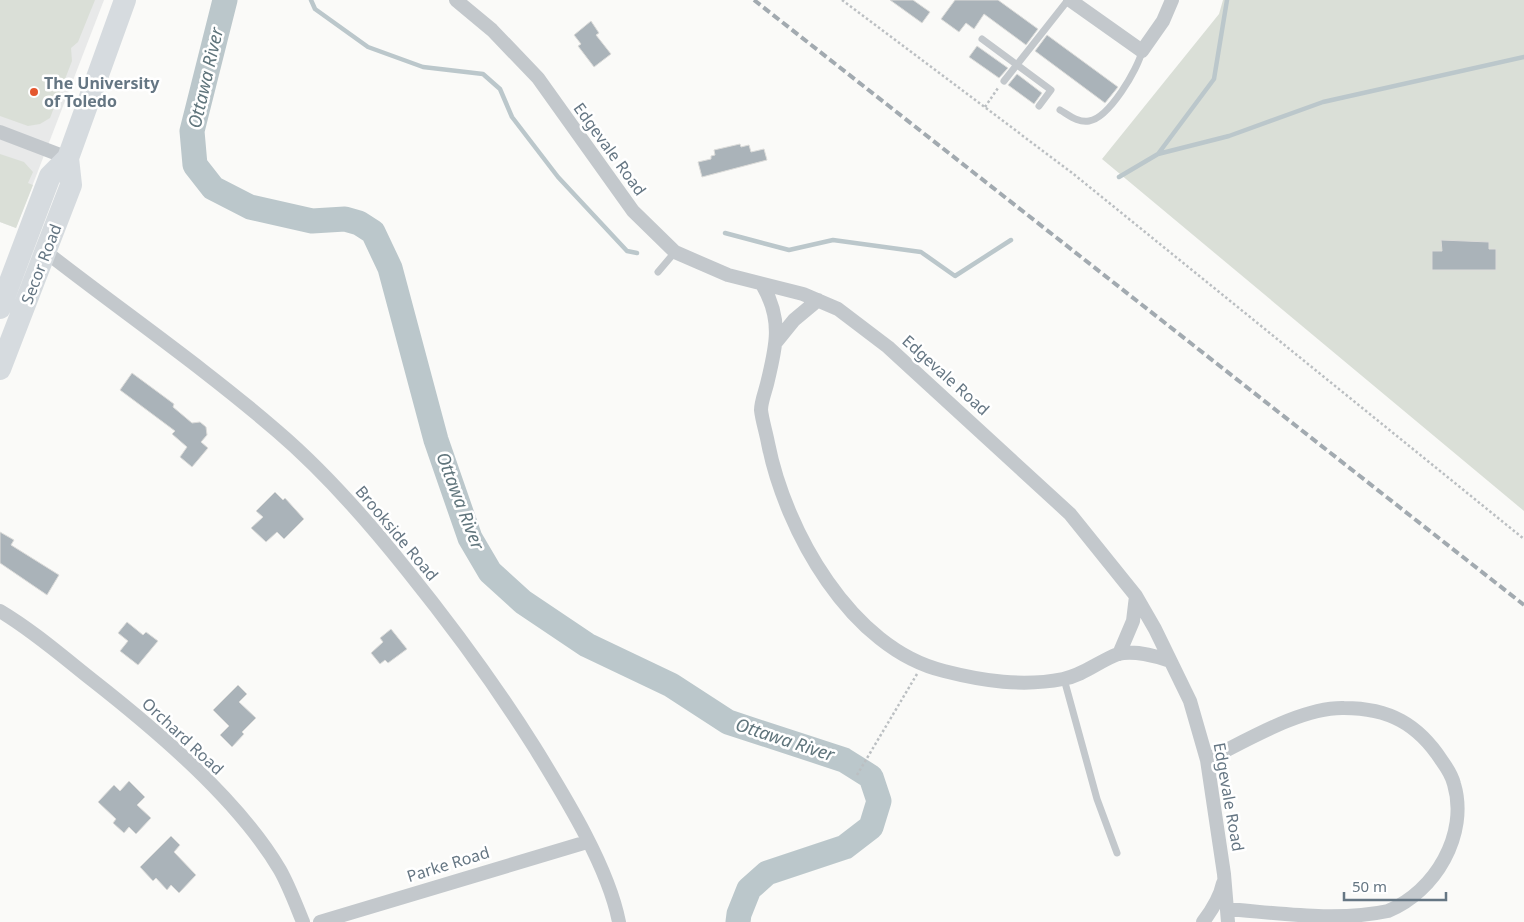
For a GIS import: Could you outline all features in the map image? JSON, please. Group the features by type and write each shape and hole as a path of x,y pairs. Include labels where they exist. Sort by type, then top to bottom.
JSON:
{"main road":[{"name":"Secor Road","path":"0,369 70,185 68,158 125,0"},
{"name":"Secor Road","path":"0,308 5,284 50,176 68,158"}],"street":[{"name":"Edgevale Road","path":"456,0 492,30 538,78 633,211 676,252 719,272 818,300 838,309 888,346 1070,514 1136,596 1155,629 1190,701 1208,760 1224,874 1227,916"},
{"path":"1069,0 1142,51 1163,21 1172,0"},
{"path":"0,132 68,158"},
{"name":"Brookside Road","path":"46,252 181,352 278,432 321,471 381,538 458,636 520,724 558,785 604,879 619,922"},
{"path":"763,286 774,311 777,341 761,409 773,467 797,532 810,555 860,619 906,656 942,671 1002,684 1064,679 1084,672 1119,654 1156,656 1170,660"},
{"path":"777,341 794,320 818,300"},
{"path":"1119,654 1133,621 1136,596"},
{"name":"Orchard Road","path":"0,611 114,697 210,783 248,826 279,868 303,922"},
{"path":"1208,760 1298,716 1342,707 1370,710 1399,719 1422,734 1442,762 1454,784 1457,804 1455,830 1447,855 1425,887 1409,900 1387,911 1349,919 1326,920 1227,916"},
{"name":"Parke Road","path":"320,922 587,842"},
{"path":"1203,922 1220,894 1224,874"}],"lane":[{"path":"1004,81 1069,0"},
{"path":"982,39 1051,90 1038,106"},
{"path":"1060,110 1078,120 1089,121 1102,116 1111,106 1140,61 1142,51"},
{"path":"658,272 676,252"},
{"path":"1064,679 1097,799 1117,853"}],"path":[{"path":"842,0 1071,172 1524,540"},
{"path":"985,107 1004,81"},
{"path":"857,775 924,664"}],"shaded area":[{"name":"The University of Toledo","path":"0,0 104,0 16,228 0,222"},
{"name":"The University of Toledo","path":"0,0 95,0 78,42 71,48 72,61 50,118 40,124 28,126 0,116"},
{"path":"1223,0 1524,0 1524,511 1102,159 1219,14"},
{"path":"0,154 24,162 33,172 28,183 33,185 16,228 0,222"}],"building":[{"path":"890,0 913,0 930,12 922,23"},
{"path":"955,0 998,0 1038,29 1026,45 984,14 974,29 966,23 959,32 941,19"},
{"path":"591,21 599,33 596,35 611,54 594,67 578,46 581,44 574,35"},
{"path":"1047,35 1118,87 1105,103 1035,51"},
{"path":"977,46 1008,68 999,78 969,57"},
{"path":"1017,74 1042,93 1034,104 1008,85"},
{"path":"740,144 741,147 749,145 751,152 764,149 767,160 702,177 698,162 711,159 711,156 715,155 714,150"},
{"path":"1441,240 1489,242 1489,249 1496,249 1496,270 1432,270 1432,251 1442,251"},
{"path":"132,373 174,404 173,407 192,423 200,422 206,427 207,435 201,442 208,448 192,467 180,457 187,447 172,434 175,431 120,390"},
{"path":"275,492 283,500 285,498 304,519 284,539 277,532 266,542 251,528 263,517 256,511"},
{"path":"0,532 14,540 11,545 59,575 47,595 0,563"},
{"path":"127,622 143,635 146,632 158,641 138,665 120,651 128,641 118,633"},
{"path":"391,629 407,649 388,663 385,660 380,664 371,653 383,642 380,638"},
{"path":"238,685 247,694 239,702 256,718 242,732 244,734 232,747 220,735 229,726 213,710"},
{"path":"129,781 145,797 137,805 151,818 136,834 129,827 124,833 113,823 116,819 98,802 114,785 120,791"},
{"path":"171,836 180,845 174,852 196,875 179,893 171,885 167,890 156,878 153,881 140,867"}],"waterway":[{"name":"Ottawa River","path":"225,0 192,131 195,165 213,188 250,207 312,221 345,219 359,223 373,232 390,268 436,440 470,538 490,572 523,602 587,645 671,685 728,722 844,760 871,777 879,801 871,827 845,847 767,873 749,889 739,914 738,922"},
{"path":"311,0 315,9 368,47 423,67 483,74 500,89 512,117 558,177 627,251 637,253"},
{"path":"1119,177 1158,154 1214,79 1227,0"},
{"path":"1158,154 1229,136 1323,102 1524,57"},
{"path":"725,233 789,250 833,240 921,252 955,276 1011,240"}],"railway":[{"path":"754,0 1524,605"}],"place":[{"name":"The University of Toledo","path":"34,92"}]}
